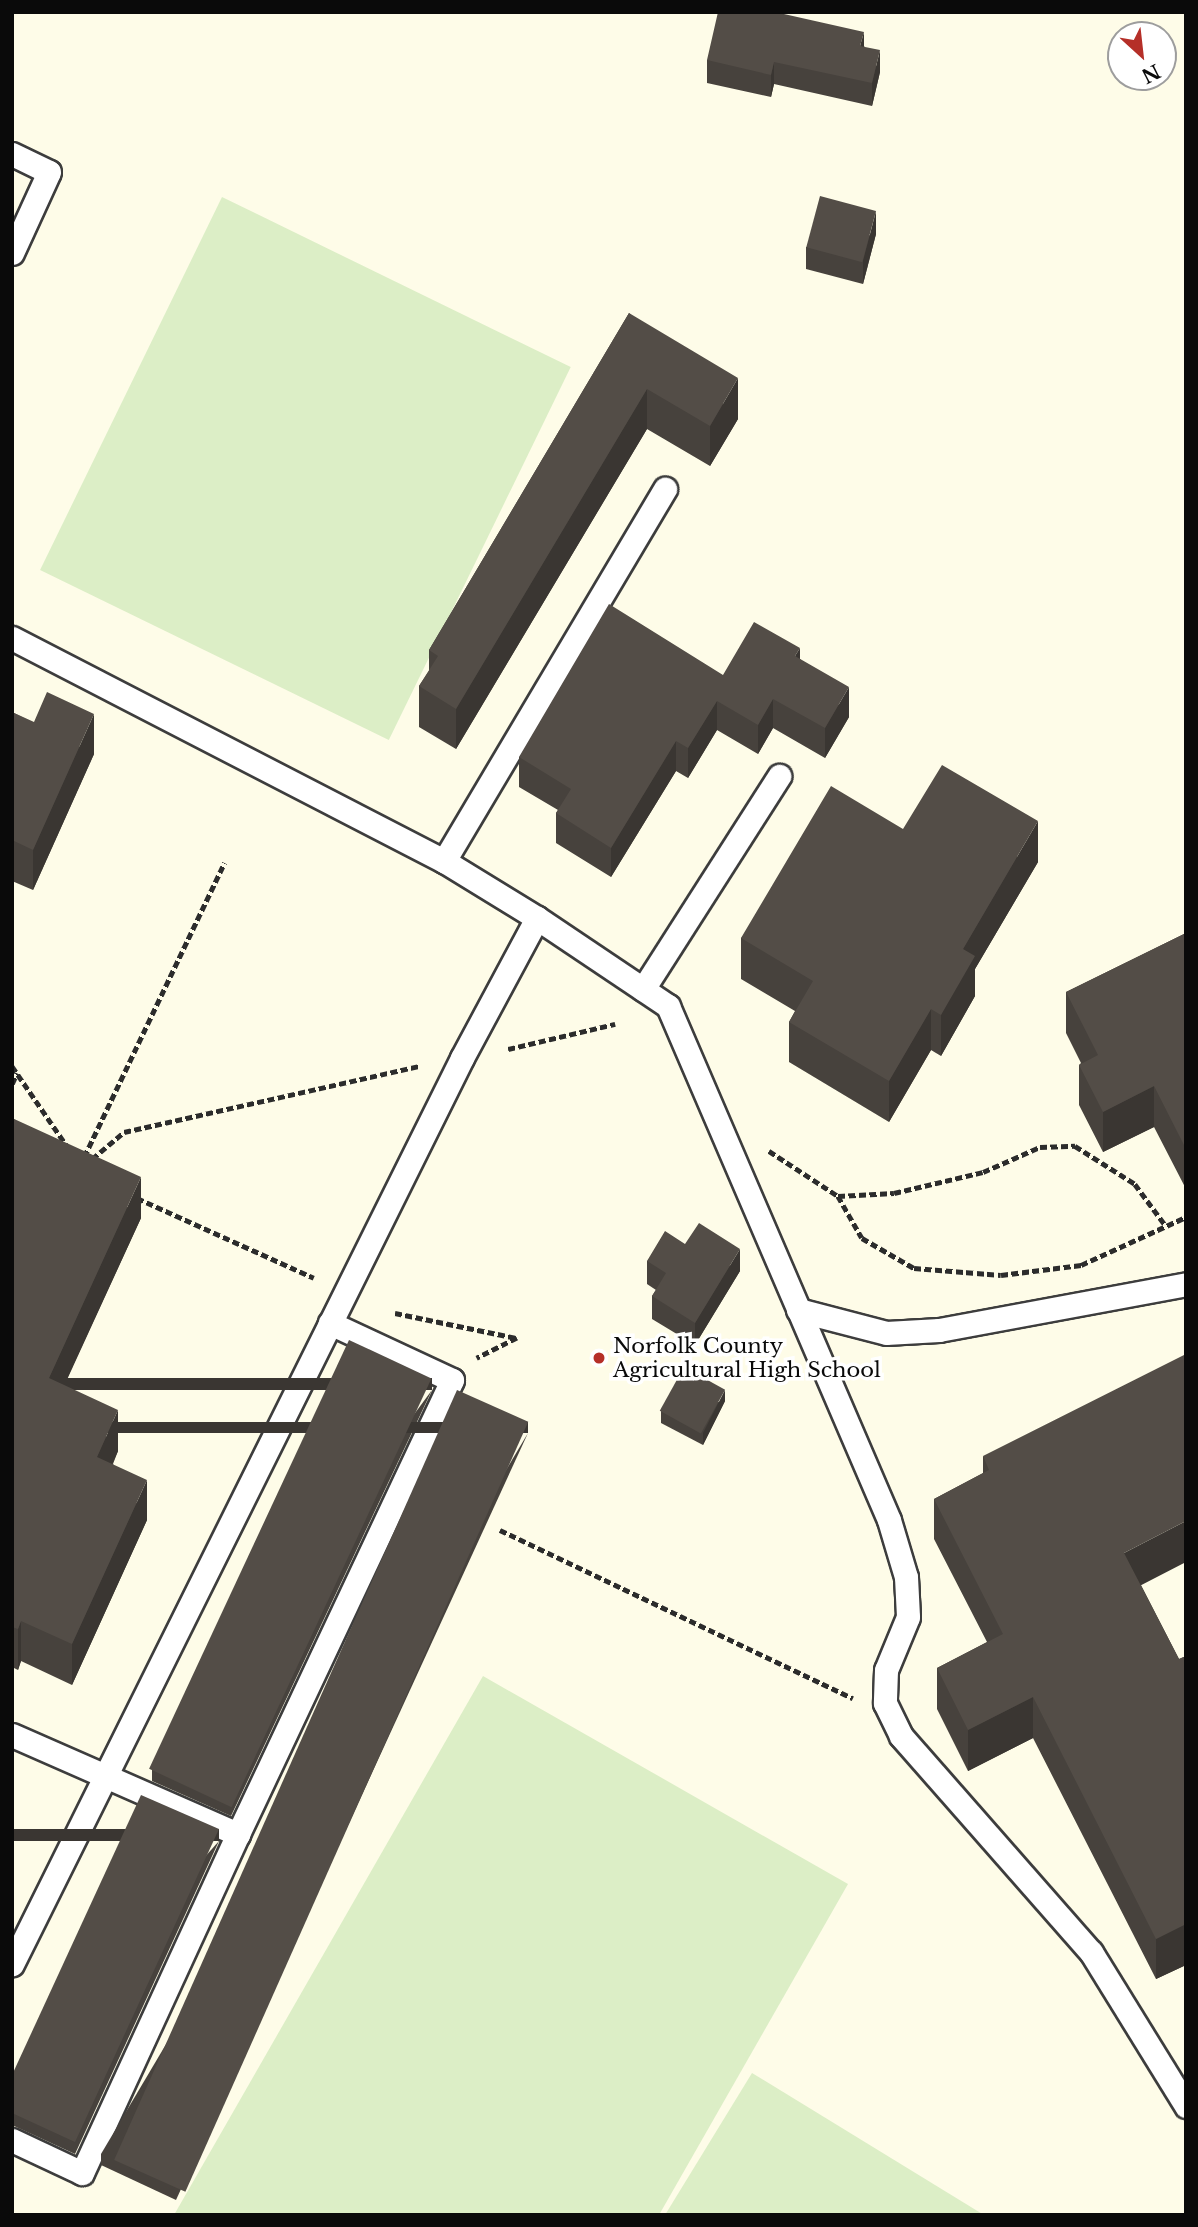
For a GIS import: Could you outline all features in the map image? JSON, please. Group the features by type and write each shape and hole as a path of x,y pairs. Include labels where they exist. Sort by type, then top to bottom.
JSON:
{"lane":[{"path":"12,154 49,172 12,253"},
{"path":"444,860 665,489"},
{"path":"12,638 444,860 537,918 668,1006 889,1520 906,1577 908,1617 886,1670 885,1703 891,1716 901,1736 1091,1952 1186,2106"},
{"path":"643,989 779,776"},
{"path":"12,1964 330,1323 537,918"},
{"path":"798,1310 886,1333 939,1330 1186,1284"},
{"path":"12,2140 82,2173 452,1380 330,1323"},
{"path":"12,1735 105,1772 239,1834"}],"path":[{"path":"78,1171 224,863"},
{"path":"493,1052 615,1024"},
{"path":"12,1066 62,1136 73,1159"},
{"path":"87,1163 124,1132 423,1066"},
{"path":"12,1084 17,1073"},
{"path":"759,1143 838,1196 862,1238 914,1268 1001,1276 1081,1265 1186,1217"},
{"path":"838,1196 894,1193 983,1172 1040,1147 1075,1146 1135,1184 1166,1226"},
{"path":"127,1193 321,1281"},
{"path":"391,1312 517,1338 442,1376"},
{"path":"500,1530 891,1716"}],"green space":[{"path":"222,197 571,367 389,740 40,570"},
{"path":"483,1676 848,1884 659,2215 174,2215"},
{"path":"752,2073 984,2215 665,2215"}],"building":[{"path":"718,12 775,12 864,32 860,46 880,50 872,83 774,62 771,75 707,60"},
{"path":"820,196 876,211 862,262 806,247"},
{"path":"629,313 738,378 710,426 647,389 456,709 419,686 438,656 429,650"},
{"path":"609,604 723,675 754,622 800,648 795,656 849,687 825,728 773,699 758,725 717,701 688,748 676,741 611,848 556,813 571,789 519,757"},
{"path":"47,692 94,714 33,850 12,840 12,712 34,722"},
{"path":"942,765 1038,821 963,949 975,956 941,1015 931,1009 889,1081 789,1022 813,981 741,938 831,786 903,829"},
{"path":"1186,933 1186,1149 1154,1086 1103,1112 1079,1065 1098,1055 1066,992"},
{"path":"12,1118 141,1177 49,1378 118,1410 97,1457 147,1480 72,1644 21,1621 18,1629 12,1627"},
{"path":"699,1223 740,1249 695,1323 652,1296 666,1273 647,1261 665,1231 685,1244"},
{"path":"349,1340 431,1378 232,1807 149,1769"},
{"path":"1186,1354 1186,1521 1124,1553 1179,1659 1186,1656 1186,1924 1156,1939 1033,1697 968,1730 937,1668 1003,1634 934,1499 989,1470 983,1456"},
{"path":"684,1367 725,1390 701,1434 660,1411"},
{"path":"457,1390 528,1422 185,2192 114,2160"},
{"path":"141,1795 219,1829 75,2142 12,2113 12,2075"}],"place":[{"name":"Norfolk County Agricultural High School","path":"599,1358"}]}
